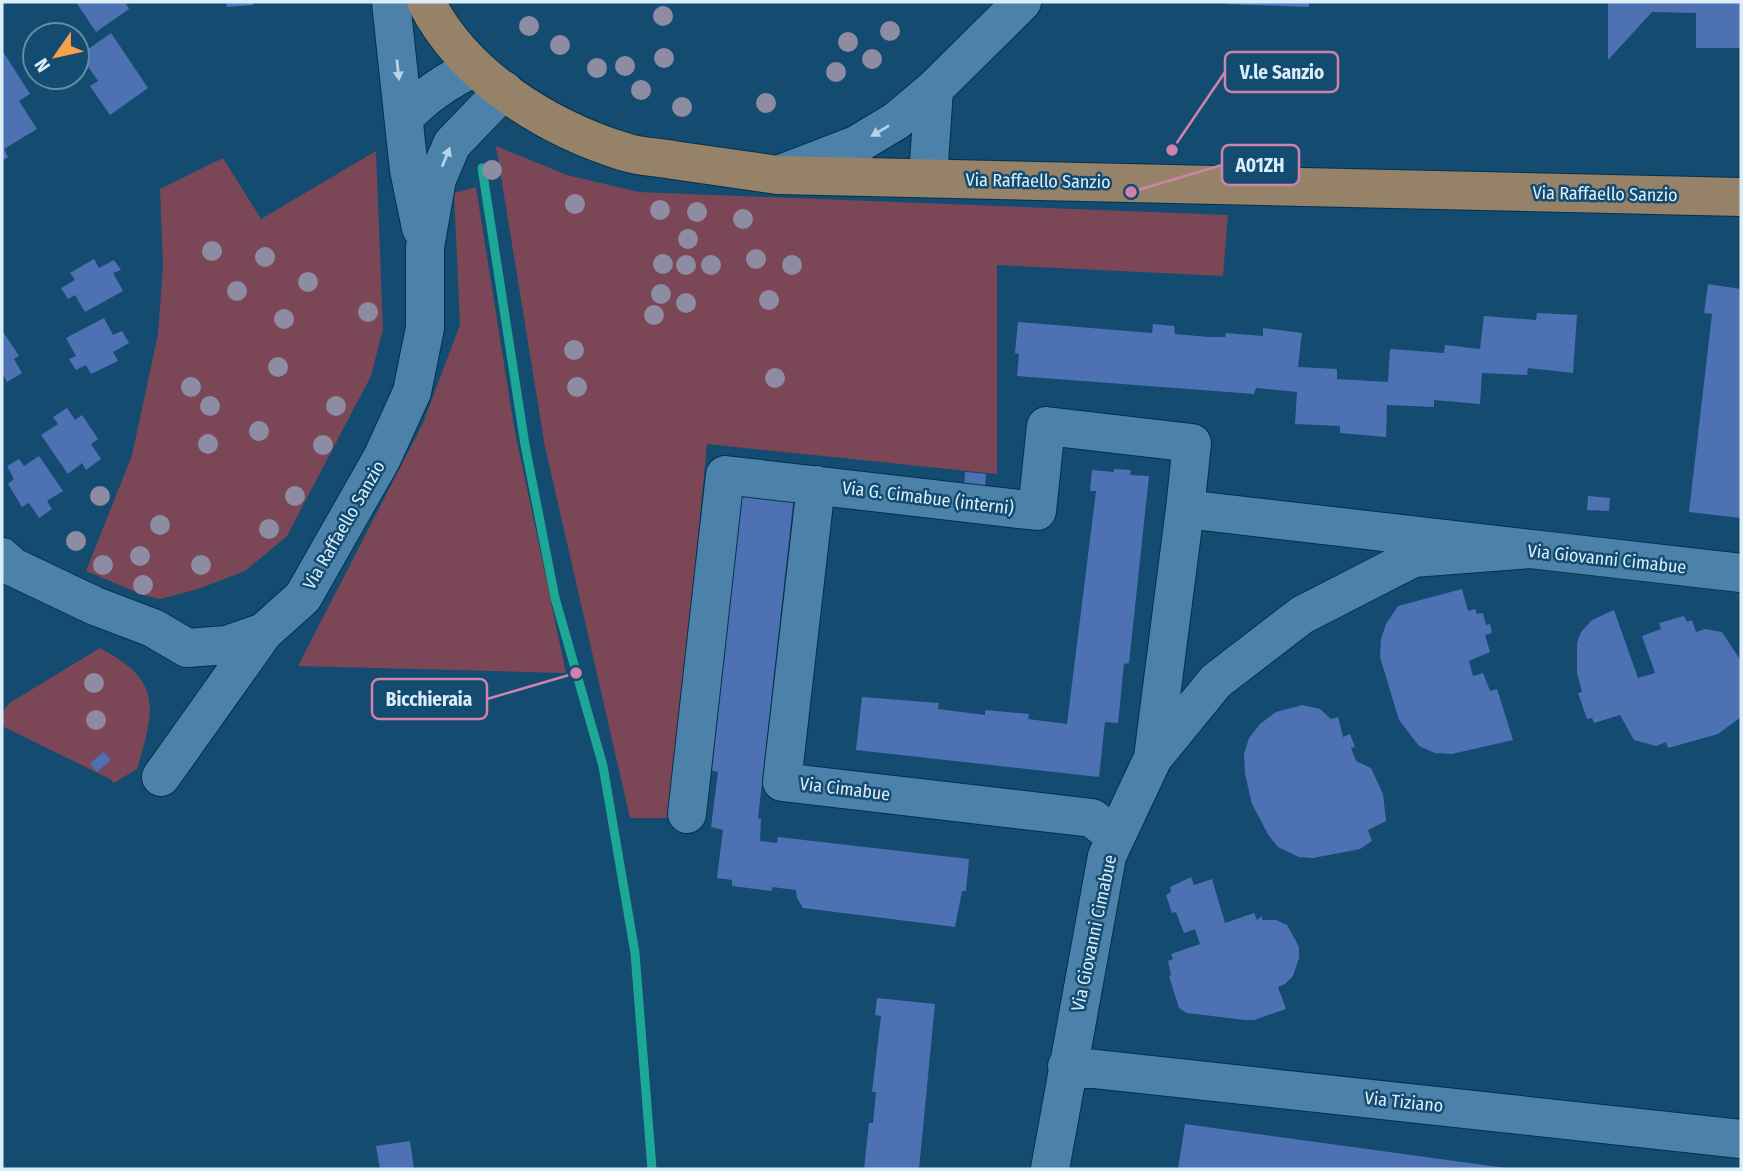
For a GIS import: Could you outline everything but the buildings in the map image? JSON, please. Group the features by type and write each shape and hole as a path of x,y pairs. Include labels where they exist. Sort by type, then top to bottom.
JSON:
{"main road":[{"name":"Via Raffaello Sanzio","path":"426,2 450,38 489,79 553,123 627,153 778,175 1741,197"}],"street":[{"path":"391,2 409,170 425,247"},
{"path":"778,175 856,145 896,121 934,89 1023,2"},
{"path":"404,118 421,100 441,85 489,79"},
{"path":"425,247 437,179 452,144 489,79"},
{"path":"928,178 934,89"},
{"name":"Via Raffaello Sanzio","path":"2,557 13,567 95,606 153,628 187,648 227,645 264,632 303,597 383,458 412,392 425,328 425,247"},
{"name":"Via G. Cimabue (interni)","path":"687,814 725,475 1037,511 1046,426 1192,443 1185,509"},
{"name":"Via Cimabue","path":"816,485 782,782 1092,818 1116,837"},
{"path":"1153,758 1185,509 1531,549"},
{"name":"Via Giovanni Cimabue","path":"1050,1169 1107,856 1153,758 1216,681 1302,615 1413,558 1531,549 1741,573"},
{"path":"161,777 264,632"},
{"name":"Via Tiziano","path":"1068,1066 1739,1149"}],"shaded area":[{"path":"496,146 567,175 639,192 1228,215 1223,276 997,265 997,474 707,444 671,818 630,818 545,447"},
{"path":"376,151 383,329 371,376 287,536 245,571 198,589 160,599 143,595 86,571 132,455 158,334 163,267 160,189 223,158 261,219"},
{"path":"476,187 514,427 566,673 298,666 423,423 460,325 454,193"},
{"path":"100,648 135,672 149,698 148,729 137,769 114,783 2,726 2,712 11,702"}],"waterway":[{"path":"482,168 525,445 555,598 603,766 635,953 652,1169"}],"place":[{"name":"V.le Sanzio","path":"1172,150"},
{"name":"A01ZH","path":"1131,192"},
{"name":"Bicchieraia","path":"576,673"}]}
